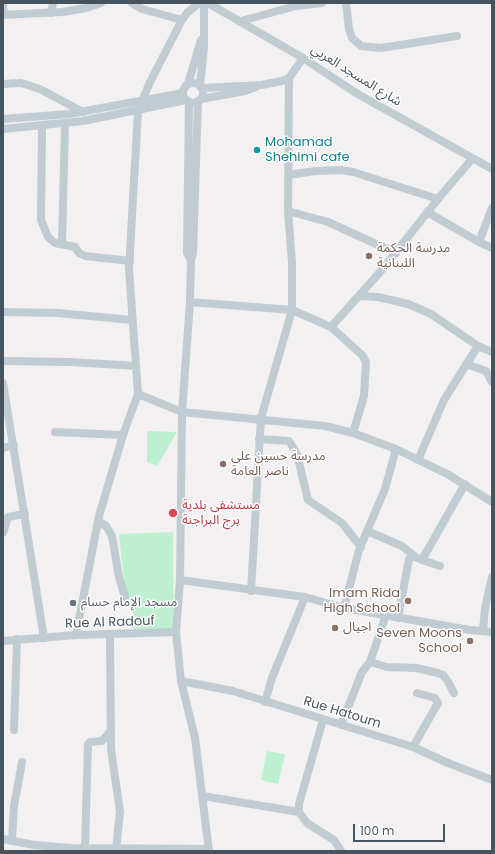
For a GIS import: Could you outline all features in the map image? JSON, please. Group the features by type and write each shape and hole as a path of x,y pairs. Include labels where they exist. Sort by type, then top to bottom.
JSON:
{"street":[{"path":"4,3 3,15 51,13 86,8 101,3"},
{"path":"51,13 53,3"},
{"path":"132,3 142,9 182,20"},
{"path":"76,635 98,521 123,435 138,394 132,320 130,261 138,111 141,101 182,20 188,12 199,3"},
{"path":"3,839 41,846 116,849 209,850 195,738 181,681 176,632 180,580 182,412 190,302 200,100 203,93 201,87 204,47 204,3"},
{"name":"شارع المسجد العربي","path":"208,3 242,21 303,58 356,93 492,169"},
{"path":"242,21 296,4 322,3"},
{"path":"346,3 349,29 352,38 362,46 381,48 457,36"},
{"path":"191,260 187,253 186,98 188,84 203,26"},
{"path":"188,84 196,83 201,87 262,85 277,83 289,78 303,58"},
{"path":"251,591 261,418 292,310 292,262 288,211 289,78"},
{"path":"3,84 21,83 40,89 83,112"},
{"path":"3,119 47,117 141,101 186,98 200,100 245,91 262,85"},
{"path":"3,129 65,124 138,111 186,98"},
{"path":"62,244 65,124"},
{"path":"42,126 41,220 48,237 56,243 75,247 85,256 130,261"},
{"path":"331,328 396,253 427,212 472,158"},
{"path":"289,175 315,171 341,170 354,172 438,199"},
{"path":"479,242 492,208"},
{"path":"288,211 328,222 396,253"},
{"path":"427,212 492,248"},
{"path":"360,296 408,304 431,314 478,346 492,352"},
{"path":"190,302 292,310 331,328 362,355 366,362 364,396 353,433"},
{"path":"3,312 81,314 132,320"},
{"path":"418,460 438,413 478,346"},
{"path":"3,361 71,362 136,366"},
{"path":"466,364 486,371 492,382"},
{"path":"3,383 44,638"},
{"path":"138,394 182,412 261,418 324,426 353,433 396,449 465,484 492,502"},
{"path":"55,432 123,435"},
{"path":"259,439 289,442 297,454 308,500 342,523 361,547"},
{"path":"3,448 14,446"},
{"path":"344,608 361,547 384,489 396,449"},
{"path":"422,560 465,484"},
{"path":"3,533 6,517 25,514"},
{"path":"98,521 106,526 112,536 119,578 125,597"},
{"path":"368,531 402,546 413,557 440,566"},
{"path":"398,618 409,559 413,557"},
{"path":"483,631 485,608 492,577"},
{"path":"180,580 251,591 305,597 344,608 398,618 492,632"},
{"path":"265,702 272,678 305,597"},
{"path":"341,725 362,672 370,662 386,615"},
{"name":"Rue Al Radouf","path":"3,641 76,635 176,632"},
{"path":"110,634 112,756 120,812 116,849"},
{"path":"14,730 17,639"},
{"path":"370,662 387,667 416,668 438,673 447,680 454,693"},
{"name":"Rue Hatoum","path":"181,681 233,691 413,747 448,763 492,780"},
{"path":"413,747 438,703 435,698 417,693"},
{"path":"323,720 299,804 299,812 307,823 334,840 341,851"},
{"path":"85,848 88,744 90,742 102,741 111,731"},
{"path":"12,841 14,806 22,762"},
{"path":"203,796 299,812"}],"green space":[{"path":"147,431 177,432 157,466 147,462"},
{"path":"173,532 174,629 133,629 133,611 125,590 119,534"},
{"path":"267,751 285,754 278,784 261,780"}],"place":[{"name":"Mohamad Shehimi cafe","path":"257,150"},
{"name":"مدرسة الحكمة اللبنانية","path":"369,256"},
{"name":"مدرسة حسين علي ناصر العامة","path":"223,464"},
{"name":"مستشفی بلدیة برج البراجنة","path":"173,513"},
{"name":"Imam Rida High School","path":"408,601"},
{"name":"مسجد الإمام حسام","path":"73,603"},
{"name":"اجيال","path":"335,628"},
{"name":"Seven Moons School","path":"470,641"}]}
